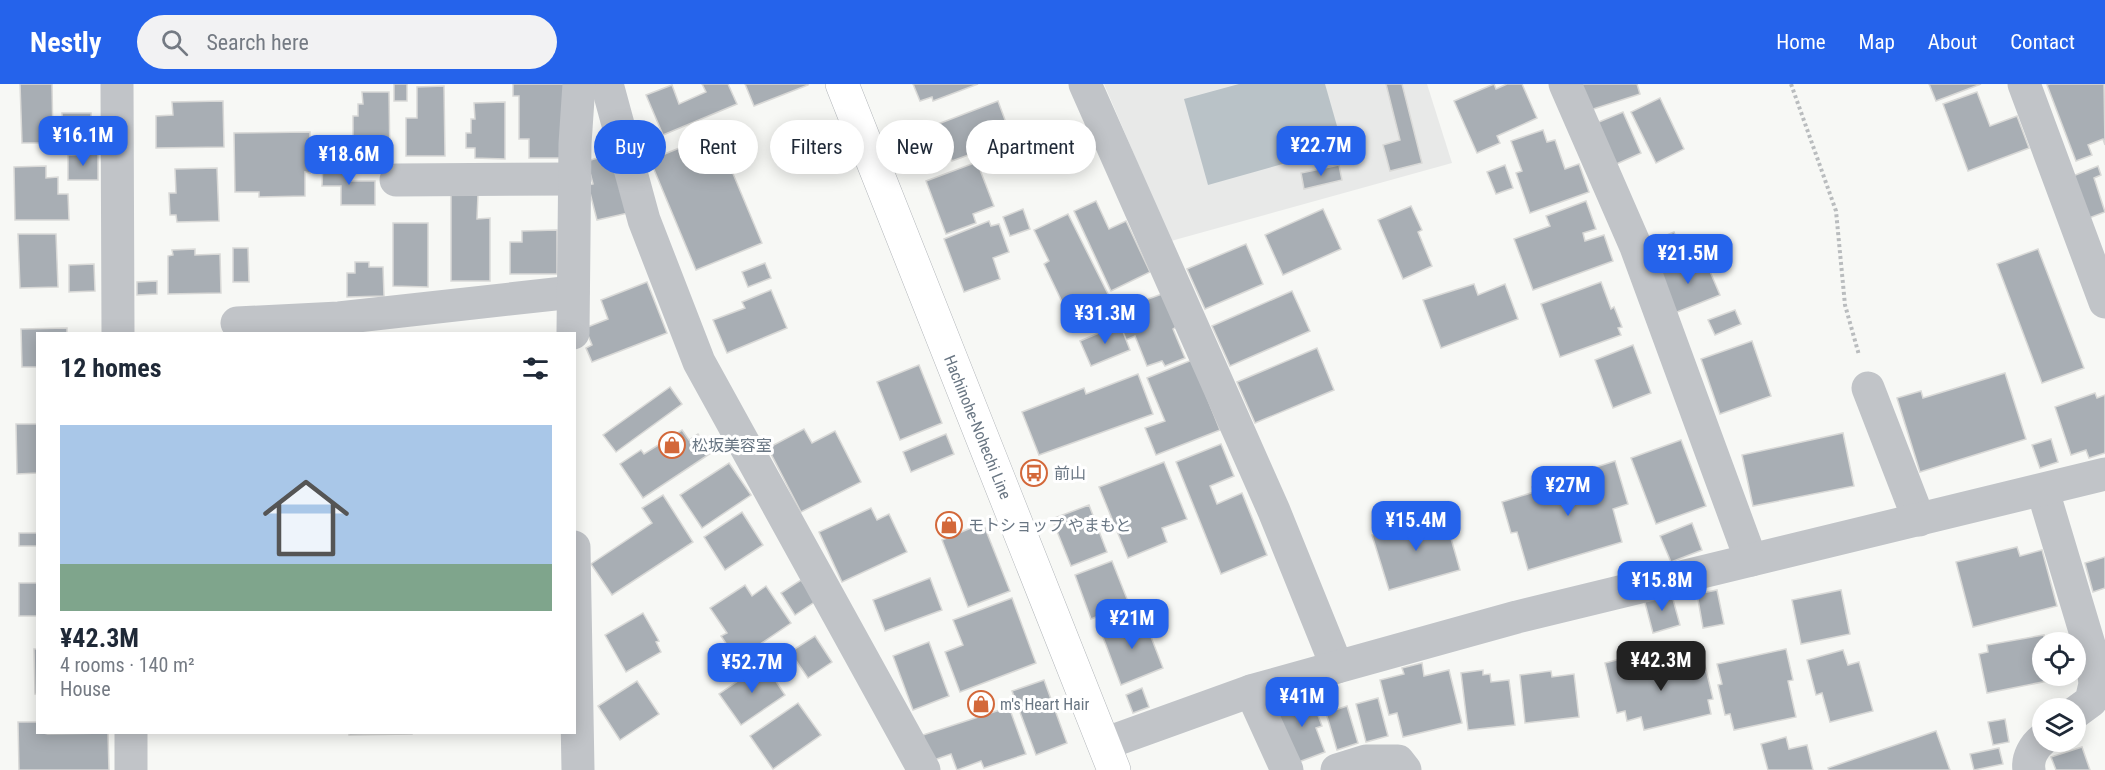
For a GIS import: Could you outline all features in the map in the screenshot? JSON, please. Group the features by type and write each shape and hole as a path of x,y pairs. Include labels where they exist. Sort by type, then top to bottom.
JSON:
{"main road":[{"name":"Hachinohe-Nohechi Line","path":"842,84 1109,757"}],"street":[{"path":"117,84 118,332"},
{"path":"573,332 579,84"},
{"path":"608,84 644,220 699,362 924,770"},
{"path":"1085,84 1274,511 1337,667"},
{"path":"1565,84 1636,247 1751,560"},
{"path":"2024,84 2105,302"},
{"path":"396,180 575,179"},
{"path":"237,323 339,318 573,292"},
{"path":"1868,388 1919,520"},
{"path":"1109,757 1251,691 1517,617 2043,491 2105,474"},
{"path":"2043,491 2091,651 2096,684 2091,701 2086,705"},
{"path":"576,658 578,770"},
{"path":"1251,691 1287,770"},
{"path":"131,734 131,770"},
{"path":"2029,770 2027,762 2033,752"},
{"path":"1337,770 1366,761 1398,761 1405,770"}],"path":[{"path":"1791,84 1836,211 1845,305 1868,388"}],"shaded area":[{"path":"1104,84 1427,84 1452,163 1171,241"},
{"path":"1239,84 1325,84 1343,147 1208,185 1184,99"}],"building":[{"path":"20,84 52,84 53,143 22,143"},
{"path":"394,84 407,84 407,101 394,101"},
{"path":"513,84 564,84 564,158 529,158 529,139 519,139 519,96 513,96"},
{"path":"702,84 728,84 737,104 699,120 678,120 678,129 666,134 666,120 657,120 646,95 672,85 679,104 706,92"},
{"path":"745,84 808,84 808,85 754,106"},
{"path":"913,84 978,84 933,101 932,97 920,101"},
{"path":"1386,84 1402,84 1422,163 1390,171 1383,145 1400,140"},
{"path":"1494,84 1496,89 1507,84 1522,84 1537,118 1497,136 1500,143 1477,153 1454,101"},
{"path":"1578,84 1637,84 1640,94 1587,111"},
{"path":"1929,84 1981,84 1936,101"},
{"path":"2104,84 2105,145 2103,139 2088,145 2092,155 2076,161 2047,85"},
{"path":"444,86 445,156 406,156 406,118 417,118 417,87"},
{"path":"362,92 389,92 390,162 353,161 353,116 358,116 358,104 363,104"},
{"path":"1977,92 1990,126 2017,116 2029,148 1968,171 1943,104"},
{"path":"1660,98 1684,149 1656,163 1631,112"},
{"path":"223,101 224,147 156,148 156,116 173,115 172,102"},
{"path":"998,101 1005,120 966,120 966,156 954,160 954,120 948,120"},
{"path":"505,102 505,159 475,158 475,148 466,148 466,133 471,133 471,119 475,119 474,103"},
{"path":"1623,112 1641,153 1612,166 1594,124"},
{"path":"62,113 91,113 92,145 63,145"},
{"path":"1543,130 1547,142 1555,140 1565,169 1579,164 1589,192 1530,213 1516,173 1522,171 1511,141"},
{"path":"310,132 310,173 305,172 305,196 259,197 259,192 235,192 234,133"},
{"path":"678,149 678,174 733,174 762,243 696,270 656,174 666,174 666,153"},
{"path":"98,154 98,180 68,180 68,155"},
{"path":"594,159 594,174 617,174 628,213 597,220 588,185 593,184 587,161"},
{"path":"323,164 348,164 348,181 375,181 375,205 341,205 341,186 322,186"},
{"path":"1339,165 1342,180 1304,189 1301,173"},
{"path":"1505,165 1513,188 1496,194 1487,172"},
{"path":"46,166 46,178 58,177 58,194 68,194 69,220 15,220 14,167"},
{"path":"966,166 966,174 982,174 994,206 973,214 976,223 946,234 926,181 945,174 954,174 954,171"},
{"path":"2098,166 2101,175 2094,178 2105,212 2089,218 2073,176"},
{"path":"217,168 219,221 177,222 176,215 170,215 169,193 176,193 175,169"},
{"path":"451,194 478,194 477,219 490,218 490,281 451,281"},
{"path":"1096,201 1109,229 1126,221 1150,272 1111,291 1074,211"},
{"path":"1586,201 1596,229 1583,233 1585,241 1604,235 1613,261 1533,290 1514,239 1550,226 1546,216"},
{"path":"1411,206 1422,230 1418,232 1432,266 1403,279 1378,220"},
{"path":"1023,209 1030,229 1010,236 1003,217"},
{"path":"1323,209 1341,249 1283,275 1265,235"},
{"path":"1068,214 1115,308 1074,327 1044,264 1049,261 1034,230"},
{"path":"989,221 991,226 999,224 1009,252 993,258 1000,279 964,292 944,239"},
{"path":"393,223 428,223 428,287 393,286"},
{"path":"557,230 557,274 510,274 510,242 522,242 522,231"},
{"path":"1674,232 1683,254 1652,267 1643,245"},
{"path":"18,234 56,234 58,287 20,288"},
{"path":"1246,244 1263,284 1205,309 1187,269"},
{"path":"233,248 248,248 249,282 233,282"},
{"path":"195,249 195,255 220,254 221,293 168,294 168,256 173,255 172,250"},
{"path":"2038,249 2084,368 2042,383 1997,264"},
{"path":"1703,255 1720,295 1672,314 1655,275"},
{"path":"355,262 369,262 369,267 383,267 384,296 347,297 347,273 355,273"},
{"path":"765,263 771,278 748,287 742,272"},
{"path":"94,264 95,291 69,292 69,265"},
{"path":"157,281 157,294 137,295 137,282"},
{"path":"647,282 667,333 592,362 586,348 592,345 585,328 608,319 601,300"},
{"path":"1601,282 1611,309 1614,307 1622,327 1618,328 1621,335 1560,357 1541,304"},
{"path":"1474,284 1478,295 1505,284 1518,319 1441,348 1423,300"},
{"path":"771,290 787,328 727,353 713,320 745,308 742,302"},
{"path":"1292,291 1310,331 1230,366 1212,326"},
{"path":"1162,294 1176,327 1173,329 1185,358 1165,366 1162,361 1147,366 1135,336 1126,340 1117,318 1131,312 1137,327 1145,324 1137,303"},
{"path":"1735,310 1741,324 1715,335 1708,320"},
{"path":"1120,324 1130,350 1091,366 1080,341"},
{"path":"67,328 67,332 36,332 36,367 22,367 21,329"},
{"path":"1752,341 1771,396 1720,414 1701,359"},
{"path":"1633,345 1651,393 1613,408 1595,360"},
{"path":"1317,348 1334,390 1255,423 1237,382"},
{"path":"1192,360 1220,430 1156,455 1145,428 1165,421 1147,378"},
{"path":"919,365 942,423 900,440 877,382"},
{"path":"2005,373 2026,439 1920,472 1897,398 1921,391 1923,398"},
{"path":"1138,374 1153,414 1039,455 1022,412 1084,388 1086,394"},
{"path":"670,387 682,404 616,452 603,435"},
{"path":"2095,393 2097,398 2105,395 2105,453 2089,458 2086,450 2071,455 2055,407"},
{"path":"16,424 36,424 36,473 17,474"},
{"path":"804,429 812,443 835,431 861,482 801,512 768,448"},
{"path":"682,430 689,440 698,434 711,453 643,498 620,464 641,450 644,454"},
{"path":"1843,433 1854,486 1753,506 1742,455"},
{"path":"946,434 954,454 911,472 903,452"},
{"path":"2051,439 2058,462 2040,468 2032,445"},
{"path":"1681,440 1706,506 1656,524 1631,458"},
{"path":"1221,444 1234,476 1210,486 1217,504 1242,493 1267,555 1221,574 1176,462"},
{"path":"1615,461 1628,504 1613,509 1622,542 1528,570 1517,532 1511,533 1502,502 1534,492 1532,487 1562,478 1564,483 1592,476 1590,469"},
{"path":"1164,462 1187,519 1162,528 1167,542 1128,558 1099,487"},
{"path":"729,463 751,495 702,528 680,495"},
{"path":"663,495 693,542 612,595 591,564 652,523 642,508"},
{"path":"1089,505 1107,552 1071,566 1052,519"},
{"path":"871,508 877,520 889,514 907,552 842,582 819,532"},
{"path":"742,512 763,545 725,570 704,537"},
{"path":"1444,514 1460,570 1389,590 1372,535"},
{"path":"983,523 1010,591 968,607 942,540"},
{"path":"1692,523 1702,550 1671,562 1660,536"},
{"path":"19,533 36,533 36,546 19,546"},
{"path":"2017,547 2020,556 2042,550 2057,606 1973,627 1956,562"},
{"path":"2105,557 2105,588 2093,592 2085,563"},
{"path":"1112,561 1129,604 1091,619 1075,575"},
{"path":"930,578 942,610 885,631 873,600"},
{"path":"801,580 816,601 795,615 781,593"},
{"path":"19,583 36,583 36,616 19,616"},
{"path":"745,585 752,596 766,586 791,623 737,660 721,636 727,633 710,608"},
{"path":"1717,590 1724,624 1703,628 1697,594"},
{"path":"1841,590 1850,634 1801,644 1792,600"},
{"path":"1671,592 1680,625 1653,633 1644,599"},
{"path":"1012,598 1036,663 960,692 945,652 963,645 953,620"},
{"path":"643,613 659,641 656,642 661,652 626,672 605,635"},
{"path":"1143,616 1163,668 1121,685 1101,632"},
{"path":"815,636 832,662 808,678 790,652"},
{"path":"2032,637 2032,684 1987,693 1979,654 1988,652 1987,645"},
{"path":"929,642 949,696 913,710 893,656"},
{"path":"34,649 36,649 36,694"},
{"path":"1786,649 1793,680 1788,681 1796,717 1734,730 1730,714 1725,715 1718,685 1722,684 1717,664"},
{"path":"1843,650 1848,665 1859,662 1873,711 1830,722 1822,693 1816,695 1807,660"},
{"path":"1703,657 1713,699 1708,700 1711,714 1644,730 1641,717 1627,721 1625,711 1617,713 1605,663 1624,658 1628,674 1642,671 1641,668"},
{"path":"764,663 785,695 741,725 719,694"},
{"path":"1422,663 1424,676 1449,670 1462,723 1403,737 1397,713 1389,715 1380,680 1404,674 1402,668"},
{"path":"1483,670 1483,675 1490,674 1491,682 1509,680 1515,725 1468,730 1461,673"},
{"path":"1551,671 1552,677 1574,674 1579,717 1525,723 1520,675"},
{"path":"1044,680 1067,743 1036,755 1012,691"},
{"path":"637,681 659,714 620,740 598,706"},
{"path":"1142,688 1149,707 1133,713 1126,695"},
{"path":"1310,694 1322,726 1316,728 1325,752 1296,763 1276,707"},
{"path":"1378,698 1388,736 1366,742 1356,704"},
{"path":"798,703 821,735 773,769 750,736"},
{"path":"1347,706 1358,743 1337,750 1326,713"},
{"path":"1009,707 1026,754 984,768 981,761 957,770 951,754 931,761 923,735"},
{"path":"2005,719 2009,742 1993,745 1988,722"},
{"path":"18,722 36,722 36,734 108,734 109,770 19,770"},
{"path":"1936,731 1950,770 1829,770 1828,768"},
{"path":"349,734 412,734 349,735"},
{"path":"1786,737 1789,749 1807,745 1813,770 1768,770 1761,744"},
{"path":"1999,748 2003,764 1974,770 1970,754"},
{"path":"2066,752 2084,752 2090,770 2056,770 2051,757"}],"place":[{"name":"松坂美容室","path":"672,445"},
{"name":"前山","path":"1034,473"},
{"name":"モトショップ やまもと","path":"949,525"},
{"name":"m's Heart Hair","path":"981,704"}]}
